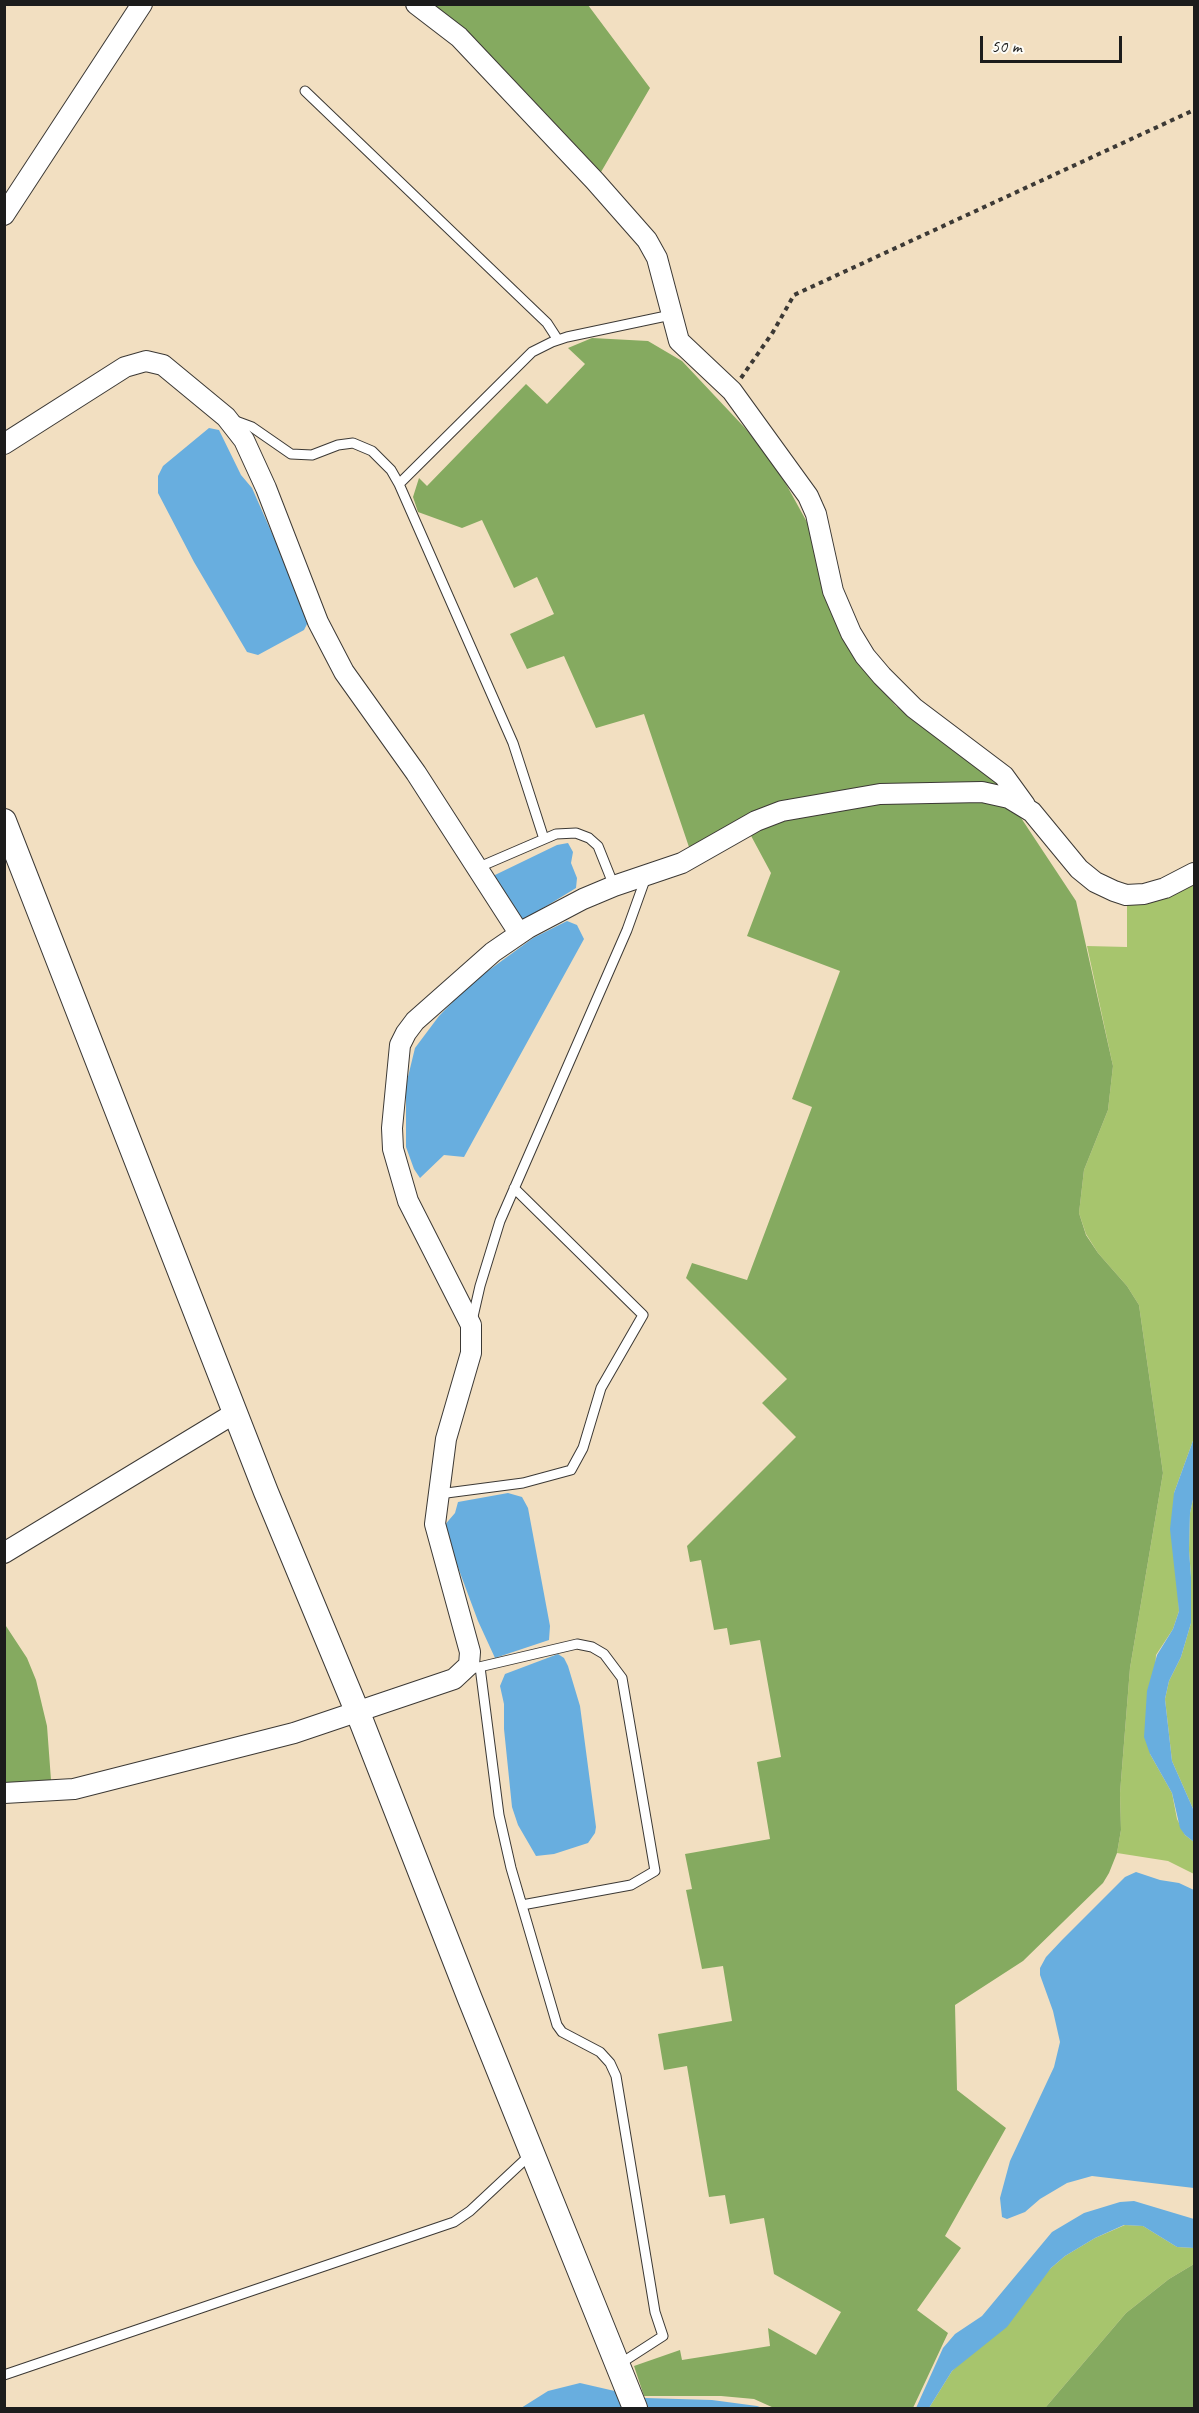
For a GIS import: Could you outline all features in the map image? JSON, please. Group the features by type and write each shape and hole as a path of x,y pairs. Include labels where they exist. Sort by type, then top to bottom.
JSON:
{"street":[{"path":"4,215 142,4"},
{"path":"417,4 459,37 648,240 657,258 678,341 732,391 808,496 816,514 833,591 851,633 882,676 914,708 1004,776 1026,808 1079,869 1095,882 1126,895 1144,894 1165,888 1194,873"},
{"path":"4,444 125,367 146,361 163,365 226,417 244,440 258,469 318,622 332,651 344,672 416,773 519,933"},
{"path":"4,1793 74,1789 294,1733 454,1678 473,1669 470,1665 470,1652 436,1531 446,1439 471,1353 471,1325 408,1200 393,1149 392,1128 400,1045 415,1021 493,952 519,933 583,898 682,863 756,821 782,812 880,794 982,792 1009,798 1026,808"},
{"path":"4,820 236,1413 635,2409"},
{"path":"4,1553 236,1413"}],"lane":[{"path":"305,91 547,323 558,340"},
{"path":"399,484 532,352 558,340 671,315"},
{"path":"226,417 252,427 291,454 312,455 338,445 360,444 382,460 399,484 513,743 544,839"},
{"path":"477,868 556,834 576,833 589,838 598,846 614,886"},
{"path":"471,1325 480,1286 500,1221 627,930 647,875"},
{"path":"439,1494 523,1483 571,1470 583,1448 601,1388 644,1315 514,1188"},
{"path":"522,1905 631,1885 655,1871 622,1678 604,1654 592,1647 577,1644 473,1669 499,1815 522,1905 557,2025 562,2032 600,2052 610,2063 616,2076 655,2312 663,2336 618,2366"},
{"path":"4,2375 454,2222 470,2211 532,2154"}],"path":[{"path":"732,391 773,332 794,295 1194,110"}],"green space":[{"path":"434,5 588,5 650,88 601,172 500,65"},
{"path":"592,338 648,341 682,361 767,455 808,524 821,581 852,655 896,706 990,771 1076,901 1113,1066 1108,1110 1084,1170 1079,1213 1086,1235 1098,1253 1127,1286 1139,1305 1163,1473 1130,1668 1120,1793 1121,1830 1117,1853 1103,1883 1023,1961 955,2005 957,2090 1006,2128 945,2236 961,2248 917,2310 948,2333 913,2408 774,2408 754,2399 721,2396 644,2396 634,2366 680,2350 682,2360 770,2346 768,2328 816,2355 841,2312 774,2274 764,2218 730,2224 725,2195 709,2197 687,2066 664,2070 658,2034 732,2021 723,1966 702,1969 686,1890 692,1889 685,1854 770,1839 757,1762 781,1757 760,1640 730,1645 727,1628 714,1630 701,1560 690,1562 687,1546 796,1437 762,1403 787,1379 686,1278 692,1263 747,1280 812,1107 792,1099 840,971 747,936 771,873 742,819 690,850 644,714 596,728 564,656 527,669 510,634 554,614 537,577 514,588 482,520 462,528 418,512 413,497 419,478 427,486 526,384 547,404 585,364 568,348"},
{"path":"1194,882 1194,1438 1174,1493 1179,1611 1173,1629 1156,1655 1150,1754 1172,1793 1177,1819 1185,1835 1194,1842 1194,1874 1168,1861 1117,1853 1121,1830 1120,1793 1130,1668 1163,1473 1139,1305 1127,1286 1098,1253 1086,1234 1079,1213 1084,1170 1108,1110 1113,1066 1087,946 1127,947 1127,903"},
{"path":"1194,1495 1194,1811 1172,1761 1165,1699 1169,1681 1181,1657 1191,1623 1189,1550 1190,1513"},
{"path":"4,1623 27,1658 36,1680 47,1726 51,1780 5,1789"},
{"path":"1125,2225 1143,2226 1177,2247 1194,2248 1194,2264 1169,2279 1126,2313 1045,2408 929,2408 952,2371 1051,2268 1065,2256 1095,2238"},
{"path":"1194,2264 1194,2408 1045,2408 1126,2313 1169,2279"}],"water":[{"path":"209,428 219,430 241,475 252,488 308,615 309,620 304,630 258,655 247,652 194,562 158,493 158,476 163,466"},
{"path":"568,843 573,852 571,863 577,878 576,888 522,921 494,881 495,875 557,845"},
{"path":"567,921 577,925 584,939 464,1157 444,1155 420,1178 406,1147 406,1085 415,1048 439,1016 470,984 533,938"},
{"path":"1194,1438 1194,1495 1190,1513 1189,1550 1191,1623 1181,1657 1169,1681 1165,1699 1172,1761 1194,1811 1194,1842 1180,1828 1172,1793 1150,1754 1144,1737 1147,1691 1157,1655 1173,1629 1179,1611 1170,1529 1174,1493"},
{"path":"508,1493 522,1497 528,1508 550,1626 549,1640 495,1658 478,1621 443,1527 455,1513 458,1502"},
{"path":"558,1654 564,1658 568,1666 580,1706 596,1827 588,1843 554,1854 536,1856 518,1825 512,1807 504,1729 504,1704 500,1686 505,1674"},
{"path":"1136,1872 1160,1880 1179,1883 1194,1890 1194,2188 1092,2176 1067,2183 1040,2199 1025,2212 1007,2219 1002,2217 1000,2198 1010,2161 1054,2067 1060,2042 1053,2011 1040,1975 1040,1968 1046,1957 1125,1877"},
{"path":"1134,2201 1194,2219 1194,2248 1177,2247 1143,2226 1124,2225 1095,2238 1065,2256 1051,2268 1007,2327 952,2371 929,2408 916,2408 943,2348 955,2334 982,2316 1052,2232 1084,2213 1120,2202"},
{"path":"580,2383 645,2398 712,2400 763,2408 521,2408 548,2391"}]}
